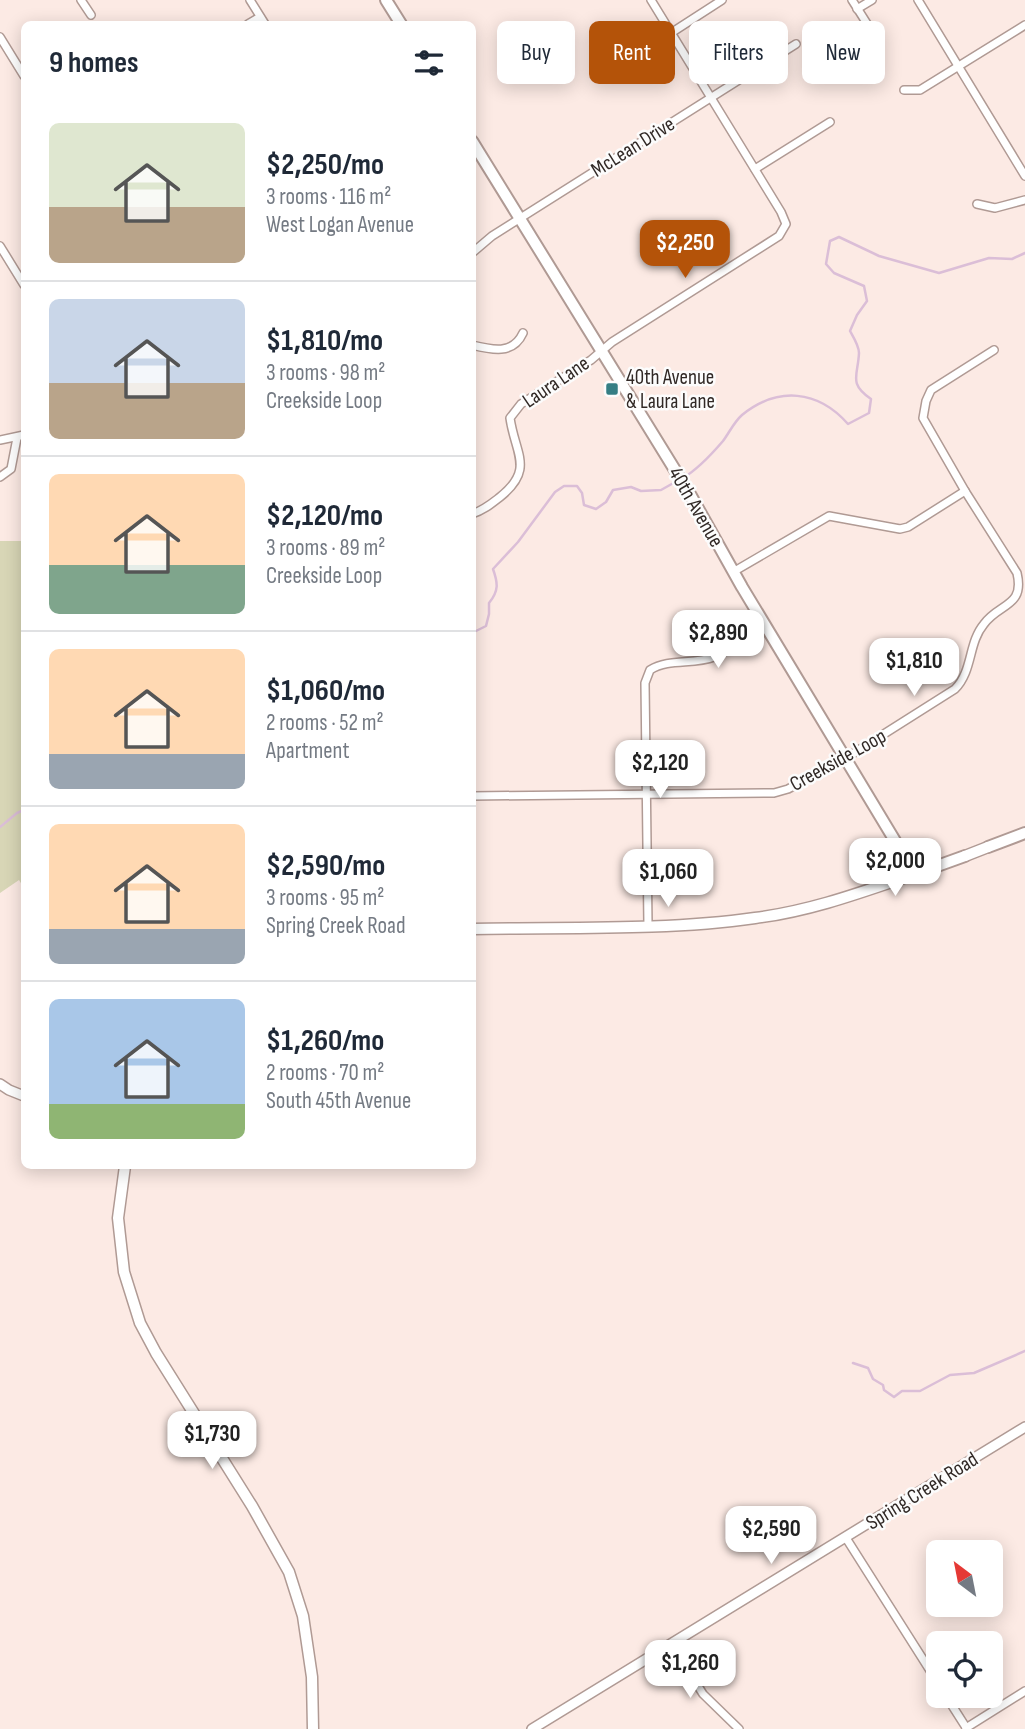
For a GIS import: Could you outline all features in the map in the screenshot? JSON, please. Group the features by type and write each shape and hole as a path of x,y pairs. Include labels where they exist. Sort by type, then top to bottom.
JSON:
{"main road":[{"path":"386,0 399,21"},
{"name":"40th Avenue","path":"476,156 519,219 691,496 733,572 915,874"},
{"path":"476,929 694,924 756,918 827,904 1025,833"},
{"path":"125,1169 118,1218 124,1272 140,1323 252,1506 289,1572 303,1616 312,1676 313,1729"}],"street":[{"path":"81,0 91,15"},
{"path":"250,0 262,21"},
{"path":"651,0 664,21"},
{"path":"675,30 722,0"},
{"path":"852,0 865,21"},
{"path":"858,9 872,0"},
{"path":"918,0 1025,176"},
{"path":"904,90 920,90 1025,24"},
{"path":"0,37 21,71"},
{"path":"675,40 755,169 830,122"},
{"name":"McLean Drive","path":"476,249 796,44"},
{"name":"Laura Lane","path":"476,513 484,510 515,485 521,472 510,418 521,404 779,236 786,224 755,169"},
{"path":"977,204 996,208 1025,200"},
{"path":"0,246 21,280"},
{"path":"476,346 507,349 519,342 523,333"},
{"name":"Creekside Loop","path":"476,796 775,793 788,789 846,758 955,689 964,680 976,636 983,624 1013,602 1019,583 1017,573 923,418 931,390 993,350"},
{"path":"0,440 21,437 11,468 0,477"},
{"path":"733,572 829,516 900,529 908,527 965,491"},
{"path":"648,925 645,683 650,670 664,663 693,663 717,656 766,626"},
{"path":"0,1084 21,1095"},
{"name":"Spring Creek Road","path":"532,1729 1025,1427"},
{"path":"846,1538 926,1665"},
{"path":"672,1644 703,1694 739,1729"},
{"path":"954,1708 966,1728 1025,1691"}],"shaded area":[{"path":"0,541 21,541 21,883 19,880 0,893"}],"waterway":[{"path":"683,478 714,451 742,415 770,399 783,396 811,399 824,404 848,424 869,413 871,399 857,383 859,350 850,331 867,301 864,286 834,273 826,264 830,241 839,237 879,256 939,273 989,258 1012,259 1025,253"},
{"path":"476,631 486,626 489,603 495,595 497,587 493,569 518,542 555,492 564,486 577,486 582,493 584,505 596,509 606,502 613,490 631,487 641,491 661,490 677,481"},
{"path":"0,827 21,811"},
{"path":"853,1363 868,1368 873,1379 894,1397 902,1391 920,1391 950,1375 974,1373 1025,1351"}],"place":[{"name":"40th Avenue & Laura Lane","path":"612,389"}]}
